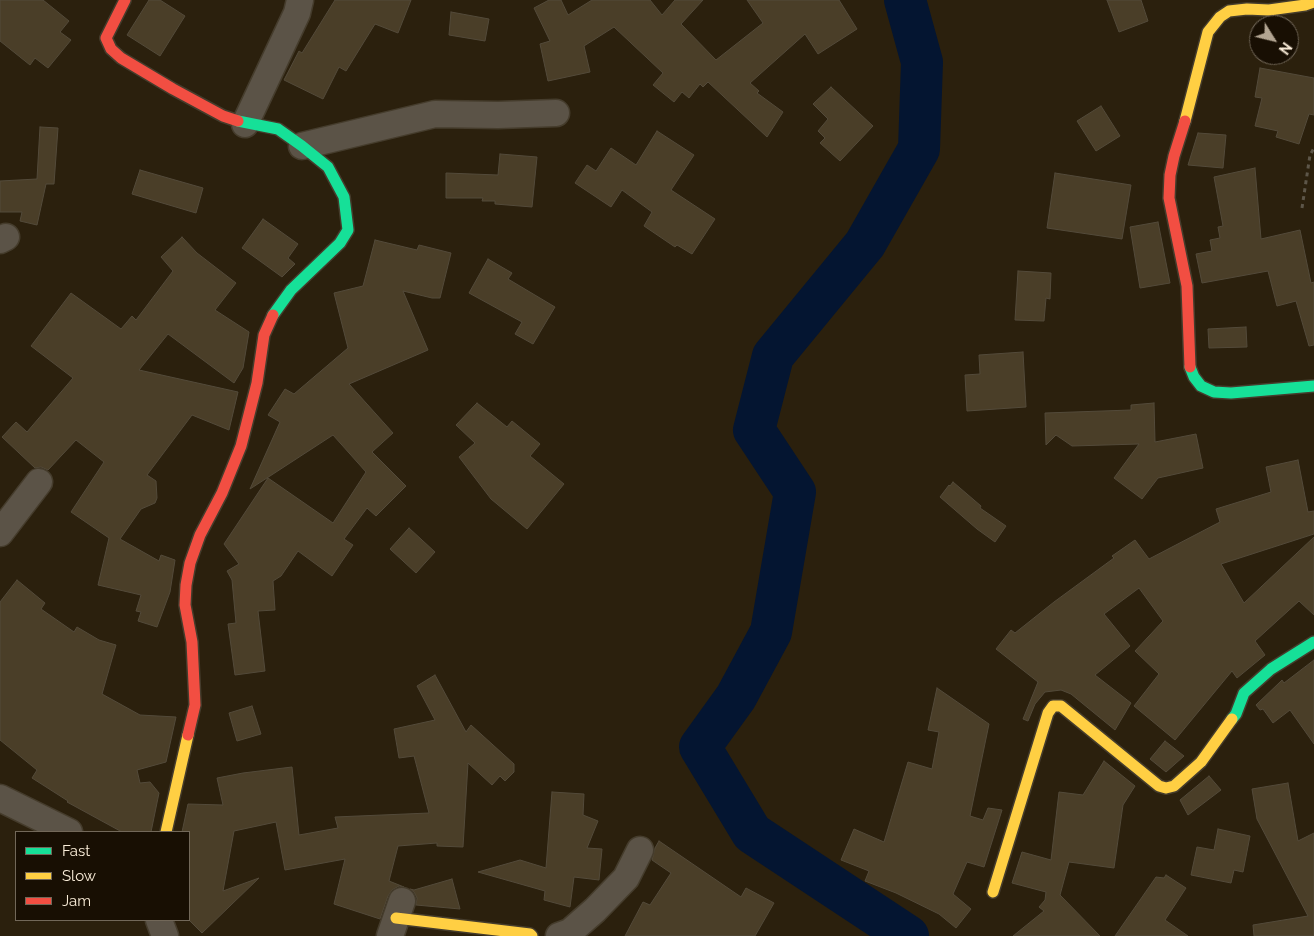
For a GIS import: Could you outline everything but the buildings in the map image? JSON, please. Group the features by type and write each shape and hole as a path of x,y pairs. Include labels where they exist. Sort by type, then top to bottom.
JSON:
{"street":[{"path":"125,0 106,38 111,49 121,58 223,116 245,124 278,129 302,146 328,167 344,197 348,230 340,244 291,290 275,312 264,335 257,383 241,446 230,477 200,535 190,562 185,605 192,642 195,705 166,831"},
{"path":"245,124 300,0"},
{"path":"1314,2 1269,10 1247,9 1229,11 1220,17 1208,32 1187,115 1174,156 1170,175 1169,198 1187,286 1190,366 1194,377 1201,386 1214,392 1231,393 1314,386"},
{"path":"302,146 436,114 498,115 556,113"},
{"path":"0,534 39,482"},
{"path":"993,892 1048,713 1053,706 1061,706 1159,786 1166,788 1174,786 1201,762 1236,714 1244,693 1270,669 1314,642"},
{"path":"0,798 67,831"},
{"path":"559,936 570,932 626,878 640,850"},
{"path":"396,918 530,934 532,936"},
{"path":"159,921 165,936"}],"path":[{"path":"1302,208 1310,155 1314,148"}],"waterway":[{"path":"905,0 922,62 919,149 865,244 773,356 754,430 795,492 771,632 736,697 700,747 752,833 908,936"}],"traffic: fast":[{"path":"238,121 278,129 302,146 328,167 344,197 348,230 340,243 291,290 273,315"},
{"path":"1190,367 1194,377 1201,386 1214,392 1231,393 1314,386"},
{"path":"1232,719 1236,714 1244,693 1271,669 1314,642"}],"traffic: slow":[{"path":"1185,121 1208,32 1220,17 1229,11 1247,9 1269,10 1314,2"},
{"path":"993,892 1048,713 1053,706 1061,706 1159,786 1166,788 1174,786 1201,762 1232,719"},
{"path":"166,831 188,735"},
{"path":"396,918 530,934 532,936"}],"traffic: jam":[{"path":"125,0 106,38 111,49 121,58 173,89 223,116 238,121"},
{"path":"1185,121 1170,175 1169,198 1187,286 1190,367"},
{"path":"188,735 195,705 192,642 185,605 190,563 200,535 222,493 241,446 257,383 264,335 273,315"}]}
